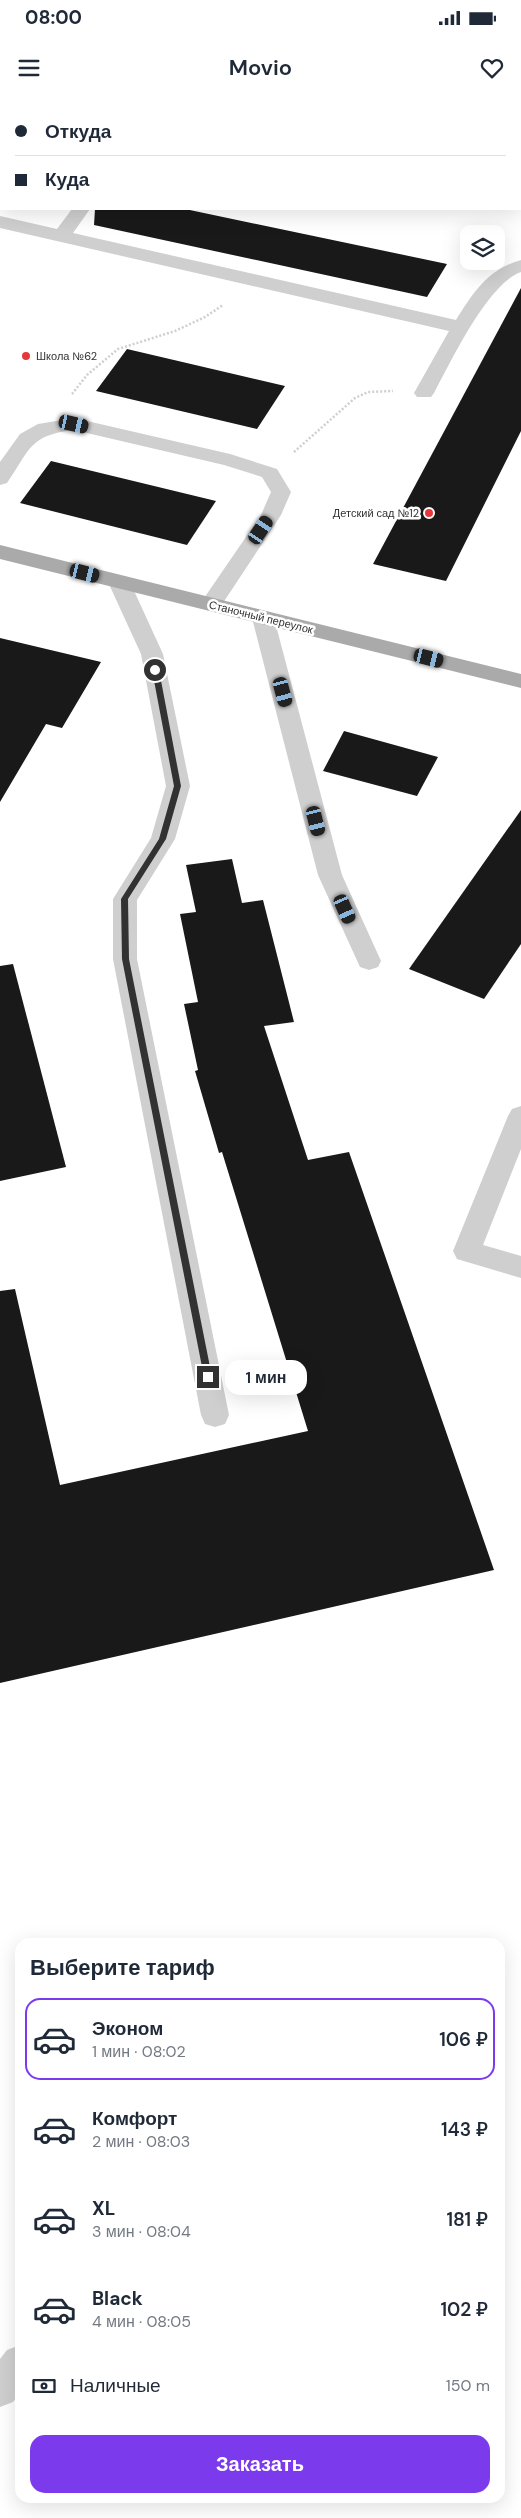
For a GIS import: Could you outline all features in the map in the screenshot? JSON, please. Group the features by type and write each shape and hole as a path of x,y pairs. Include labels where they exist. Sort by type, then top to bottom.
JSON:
{"main road":[{"name":"Станочный переулок","path":"0,552 521,681"}],"lane":[{"path":"62,234 79,210"},
{"path":"0,222 62,234 460,327"},
{"path":"424,393 460,327 498,277 515,266 521,266"},
{"path":"0,479 26,438 47,425 74,424 230,460 270,474 281,492 271,515 211,604"},
{"path":"119,582 152,654 178,786 163,839 125,899 125,959 215,1415"},
{"path":"263,618 330,874 369,961"},
{"path":"521,1116 467,1251 521,1267"},
{"path":"0,2390 15,2370"}],"path":[{"path":"47,425 87,375 104,359 118,349 175,331 205,316 221,306 250,278"},
{"path":"270,474 355,398 368,392 381,390 424,393"}],"building":[{"path":"95,210 190,210 447,264 427,297 94,225"},
{"path":"521,288 521,431 446,581 373,564"},
{"path":"127,349 285,386 257,429 96,391"},
{"path":"51,461 216,501 187,545 20,503"},
{"path":"0,638 101,662 62,728 46,724 0,802"},
{"path":"344,731 438,757 417,796 323,771"},
{"path":"521,810 521,944 484,999 409,969"},
{"path":"232,859 242,903 263,900 294,1022 264,1026 308,1160 349,1152 494,1570 0,1683 0,1291 15,1289 60,1485 308,1431 222,1152 219,1153 195,1071 198,1070 184,1004 198,1002 180,914 196,912 186,865"},
{"path":"13,964 66,1167 0,1181 0,966"}],"place":[{"name":"Школа №62","path":"26,356"},
{"name":"Детский сад №12","path":"429,513"}],"route":[{"path":"155,670 178,786 163,839 125,899 125,959 208,1377"}]}
